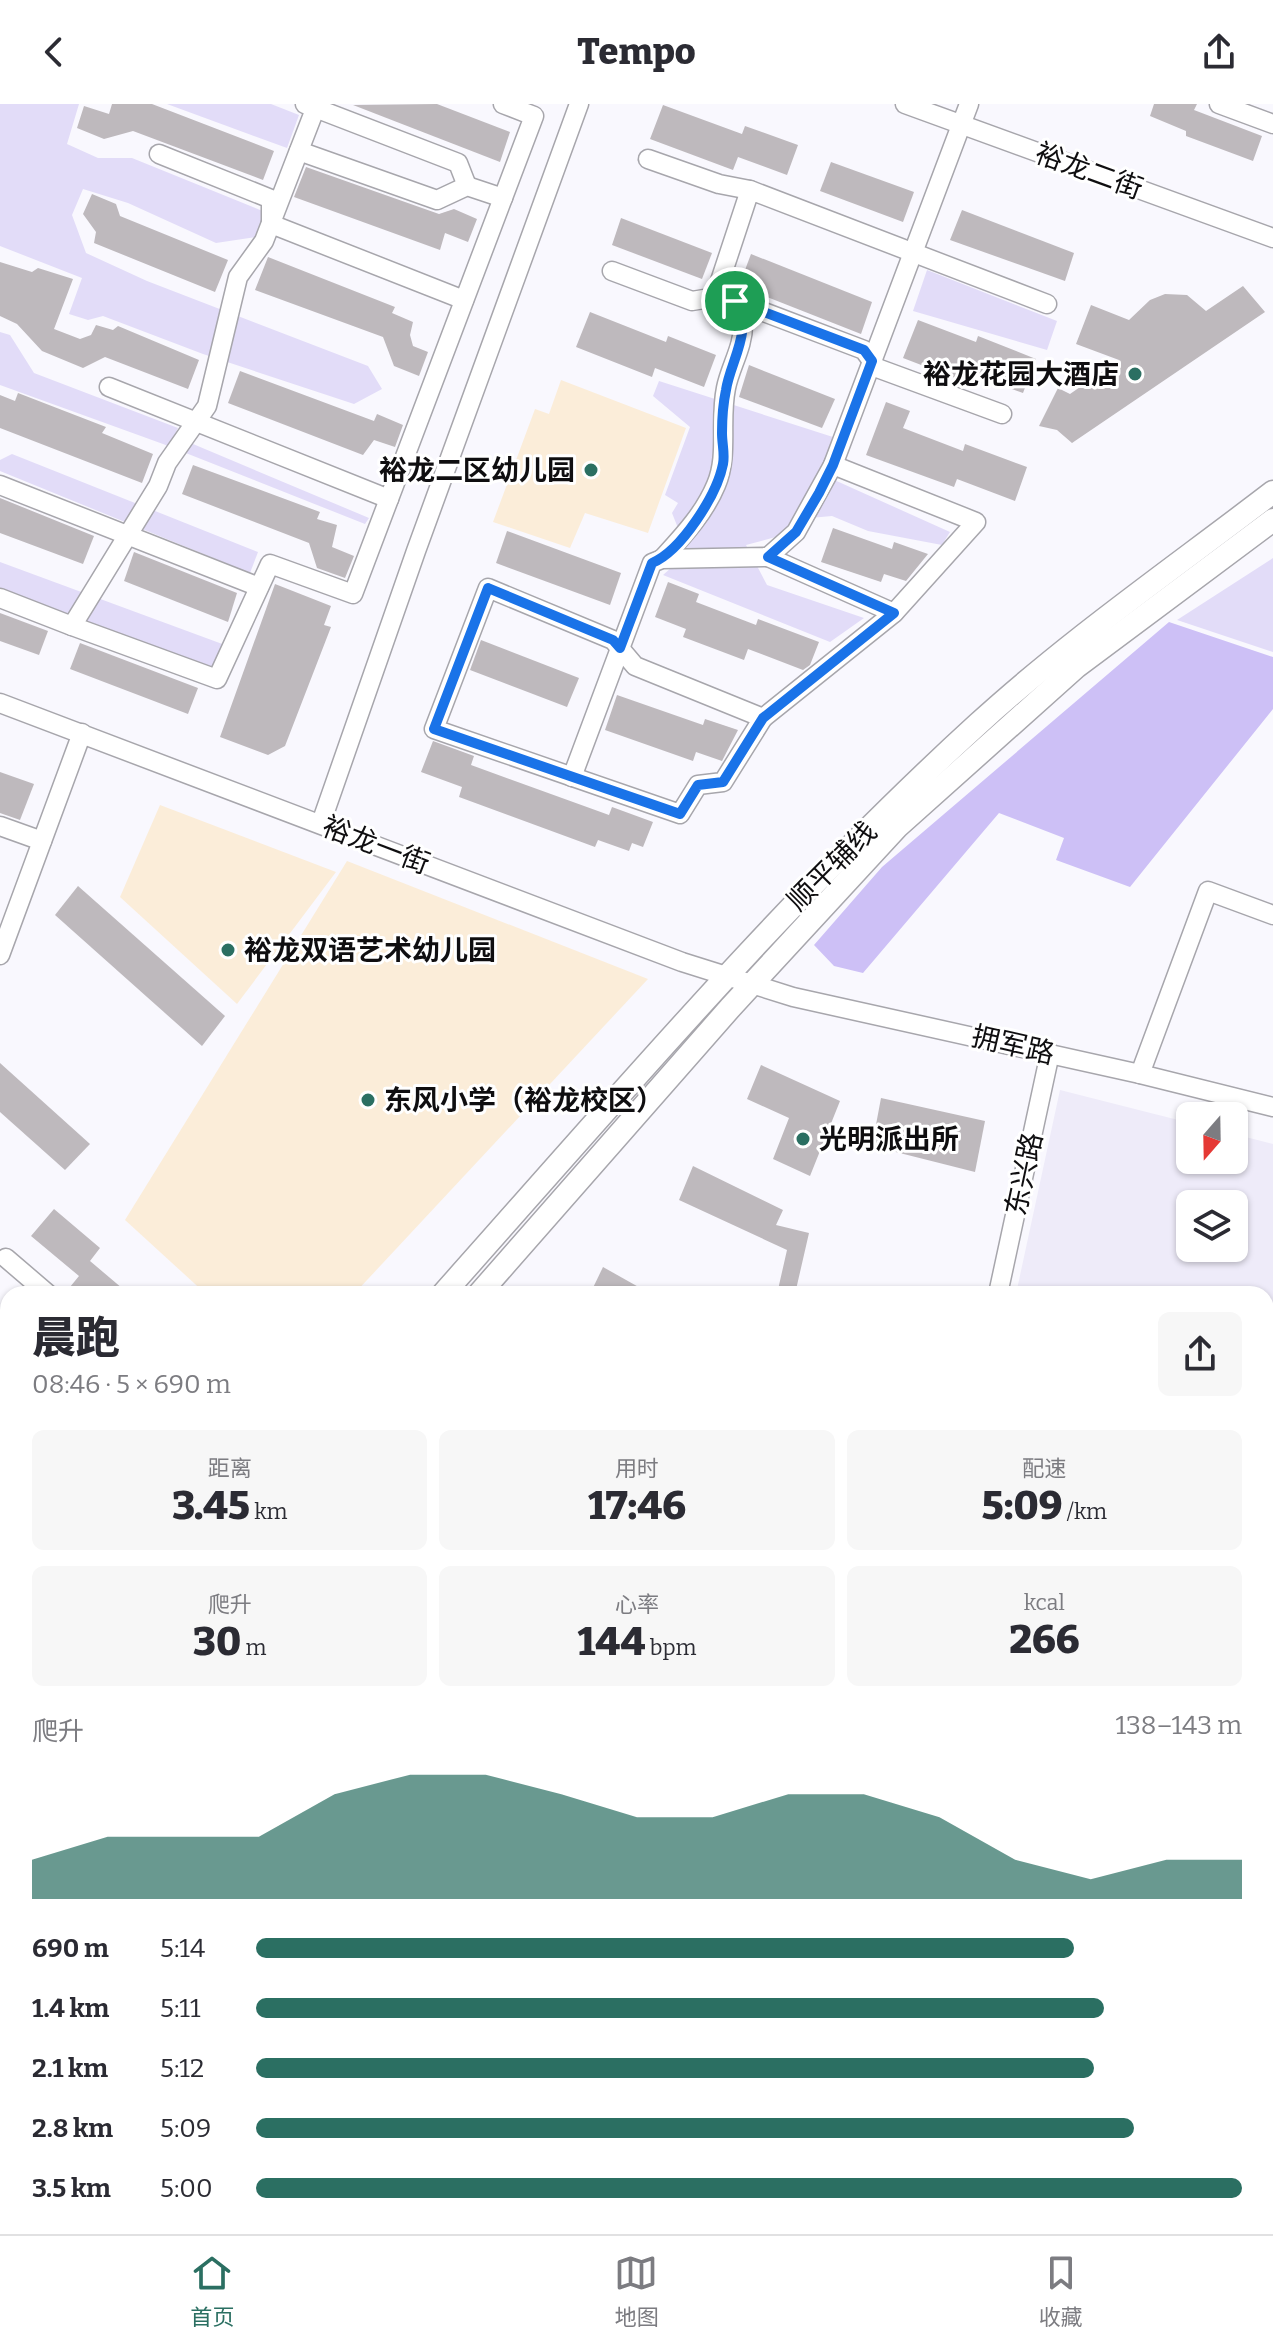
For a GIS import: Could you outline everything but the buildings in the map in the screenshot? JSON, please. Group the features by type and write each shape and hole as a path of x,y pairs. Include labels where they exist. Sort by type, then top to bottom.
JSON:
{"main road":[{"name":"顺平辅线","path":"450,1286 727,975 838,858 979,723 1074,644 1273,492"},
{"name":"顺平辅线","path":"486,1286 753,984 897,827 1076,667 1273,520"}],"street":[{"path":"0,598 217,679 270,564 353,594 534,116 503,104"},
{"path":"321,823 416,551 579,104"},
{"name":"裕龙二街","path":"905,104 1273,238"},
{"path":"768,557 796,532 833,465 969,104"},
{"path":"1219,104 1273,124"},
{"path":"72,626 158,486 167,463 207,406 238,277 264,241 299,151 313,105 458,163 467,186"},
{"path":"299,151 437,200 467,186 503,198"},
{"path":"159,154 271,199 271,224"},
{"path":"648,159 719,184 750,190 1047,304"},
{"path":"662,559 693,524 716,486 724,462 722,434 726,388 743,324 740,307 720,281 750,190"},
{"path":"271,224 464,300"},
{"path":"612,271 692,301 722,296 864,350 877,368 1002,414"},
{"path":"109,387 389,499"},
{"path":"763,718 635,666 613,640 488,588 434,729 680,814 698,785 723,782 763,718 894,613 976,522 833,465"},
{"path":"0,485 259,587"},
{"path":"572,777 652,563 662,559 768,557 894,613"},
{"name":"裕龙一街","path":"0,703 668,956 753,984"},
{"path":"0,955 82,733"},
{"path":"0,826 42,841"},
{"path":"1140,1074 1208,891 1273,915"},
{"name":"拥军路","path":"753,984 793,997 1050,1053 1273,1107"},
{"name":"东兴路","path":"1000,1286 1050,1053"},
{"path":"6,1258 39,1286"}],"shaded area":[{"path":"0,104 79,104 67,144 98,158 132,158 265,212 256,237 216,243 128,203 83,189 72,215 86,253 147,281 368,366 382,389 354,404 203,354 103,316 88,320 69,314 82,278 0,246"},
{"path":"167,104 271,104 299,115 287,148"},
{"path":"927,270 1057,321 1047,350 913,311"},
{"path":"0,332 10,335 34,373 178,428 174,436 369,518 365,524 163,444 0,385"},
{"name":"裕龙二区幼儿园","path":"561,380 686,428 648,533 585,513 570,548 493,522 535,409 549,414"},
{"path":"659,381 836,438 821,474 950,532 942,545 868,531 832,516 799,519 783,535 746,545 767,585 864,618 830,642 663,575 688,553 672,513 678,503 665,495 690,427 653,396"},
{"path":"12,454 258,552 250,573 0,471 0,460"},
{"path":"1273,558 1273,652 1177,620"},
{"path":"0,562 225,645 216,670 0,593"},
{"path":"1169,622 1273,657 1273,709 1130,887 1056,860 1064,838 999,813 863,973 834,966 814,945 882,867"},
{"name":"裕龙双语艺术幼儿园","path":"160,805 336,872 237,1004 120,897"},
{"name":"东风小学（裕龙校区）","path":"347,861 648,979 361,1286 197,1286 125,1220"},
{"path":"1060,1090 1176,1119 1176,1174 1248,1174 1248,1138 1273,1144 1273,1286 1018,1286"}],"place":[{"name":"裕龙花园大酒店","path":"1135,374"},
{"name":"裕龙二区幼儿园","path":"591,470"},
{"name":"裕龙双语艺术幼儿园","path":"228,950"},
{"name":"东风小学（裕龙校区）","path":"368,1100"},
{"name":"光明派出所","path":"803,1139"}],"route":[{"path":"735,301 864,350 872,361 833,465 819,493 796,532 768,557 894,613 763,718 723,782 698,785 680,814 434,729 488,588 613,640 620,648 652,563 662,559 693,524 716,486 724,462 722,434 726,388 743,324 740,307 735,301"}]}
